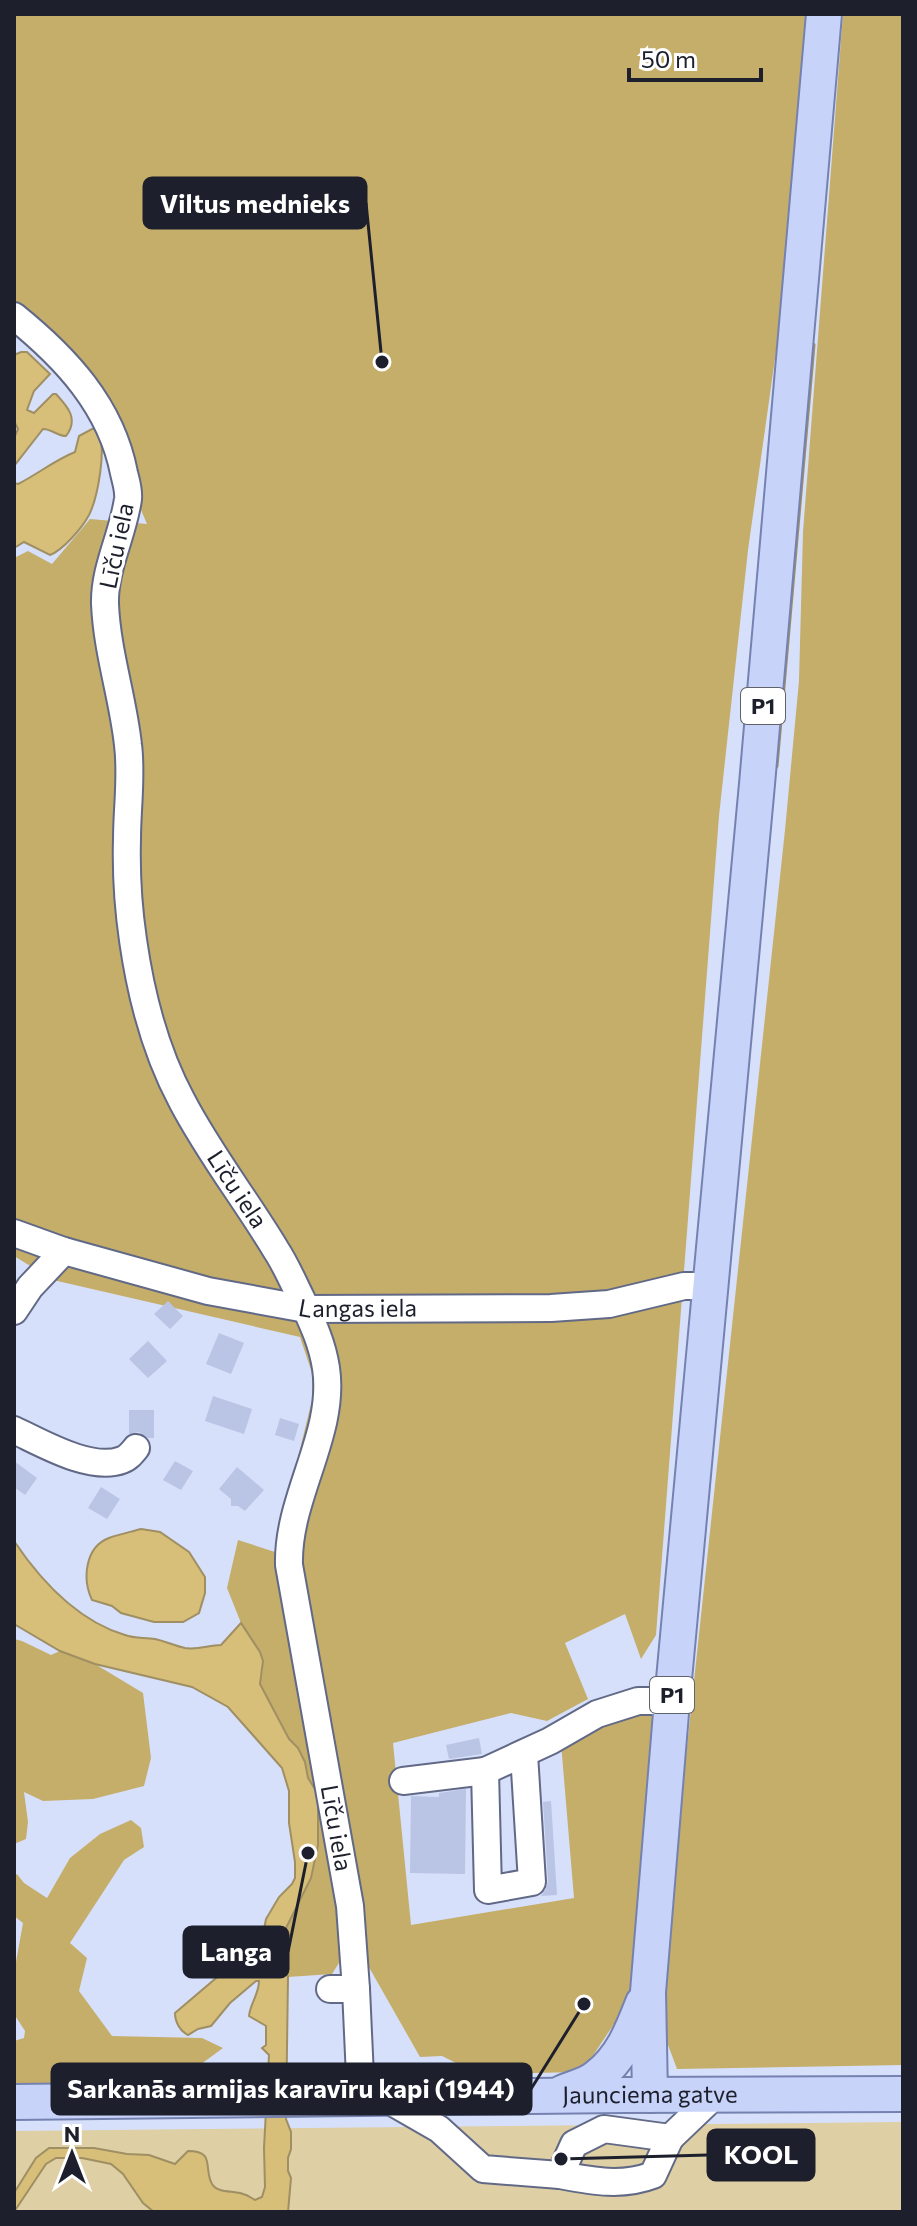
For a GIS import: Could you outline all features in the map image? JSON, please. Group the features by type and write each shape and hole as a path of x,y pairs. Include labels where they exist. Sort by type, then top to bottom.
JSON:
{"main road":[{"name":"P1","path":"636,2095 648,1992 824,14"},
{"name":"P1","path":"555,2096 595,2079 615,2059 625,2045 648,1992"},
{"name":"P1","path":"625,2045 636,2095"},
{"name":"Jaunciema gatve","path":"14,2102 903,2094"}],"street":[{"name":"Līču iela","path":"14,316 58,353 101,409 120,451 129,494 105,587 106,626 128,745 130,776 126,892 140,986 156,1042 181,1100 276,1250 321,1340 328,1396 293,1520 288,1544 289,1565 350,1906 343,1989 363,2099"},
{"name":"Langas iela","path":"14,1233 64,1251 208,1291 306,1309 551,1308 609,1304 684,1286 710,1286"},
{"path":"14,1311 30,1287 64,1251"},
{"path":"326,1369 335,1333 358,1310"},
{"path":"14,1430 76,1459 113,1463 126,1459 136,1448"},
{"path":"403,1781 485,1771 524,1754 597,1714 638,1701 672,1701"},
{"path":"485,1771 488,1890 532,1882 524,1754"},
{"path":"363,2099 439,2129 483,2169 560,2175 601,2183 639,2180 653,2175 670,2138 714,2096"},
{"path":"560,2175 574,2144 604,2129 670,2138"}],"shaded area":[{"path":"14,14 807,14 780,323 748,550 719,816 656,1635 641,1659 625,1614 565,1643 588,1699 547,1721 511,1713 393,1743 411,1925 574,1898 561,1743 636,1710 658,1713 636,1991 582,2072 478,2074 442,2056 420,2057 366,1962 344,1955 332,1974 288,1977 279,1952 279,1942 311,1878 318,1845 318,1794 308,1778 305,1762 260,1684 263,1668 260,1652 241,1623 227,1588 238,1540 275,1552 312,1400 312,1373 300,1337 53,1280 14,1256 14,558 28,551 52,564 90,519 147,524 80,366 14,307"},
{"path":"843,14 903,14 903,2065 677,2069 658,2018 799,681 803,532"},
{"path":"27,352 50,374 34,391 27,410 34,413 56,394 68,409 72,424 66,436 43,429 14,466 14,438 18,429 14,421 14,355"},
{"path":"98,429 102,448 95,496 86,520 66,544 50,555 24,542 14,548 14,483 18,484 75,452 79,436"},
{"path":"141,1529 160,1532 189,1552 205,1577 205,1593 199,1613 183,1622 154,1622 121,1613 112,1606 92,1600 87,1583 90,1556 101,1542"},
{"path":"14,1541 36,1571 62,1598 108,1629 132,1637 199,1648 221,1645 241,1623 263,1661 260,1684 305,1762 308,1778 318,1794 318,1845 311,1878 279,1942 279,1952 288,1977 286,2119 291,2132 288,2171 291,2178 288,2212 154,2212 111,2164 82,2158 56,2158 46,2164 14,2212 14,2193 36,2158 49,2148 94,2148 149,2155 175,2164 188,2151 197,2152 206,2157 215,2187 245,2194 255,2200 262,2197 265,2187 269,2055 262,2048 266,2045 266,2026 249,2016 259,1981 230,2003 211,2026 188,2035 178,2026 175,2013 262,1939 266,1919 295,1878 295,1862 289,1823 289,1791 282,1768 228,1707 192,1687 95,1664 60,1651 14,1624"},
{"path":"14,1639 51,1655 60,1651 95,1664 143,1693 151,1758 144,1786 93,1799 43,1801 24,1792 28,1822 26,1839 14,1844"},
{"path":"131,1820 141,1828 144,1847 124,1860 70,1943 87,1958 79,1991 112,2036 202,2038 223,2048 193,2070 14,2090 14,2041 24,2038 25,2031 14,2014 14,1973 23,1923 14,1916 14,1877 17,1874 24,1883 47,1898 70,1858 100,1834"},
{"path":"903,2122 903,2212 14,2212 14,2131"}],"building":[{"path":"168,1301 183,1316 170,1329 154,1314"},
{"path":"219,1333 244,1343 231,1374 206,1364"},
{"path":"148,1341 167,1361 148,1378 129,1359"},
{"path":"213,1396 252,1409 244,1434 205,1421"},
{"path":"129,1410 154,1410 154,1438 139,1432 129,1434"},
{"path":"280,1418 299,1424 294,1441 275,1435"},
{"path":"14,1461 37,1478 25,1495 14,1487"},
{"path":"175,1461 193,1471 181,1490 163,1480"},
{"path":"237,1467 264,1490 245,1511 231,1506 231,1499 219,1489"},
{"path":"101,1487 120,1499 107,1519 88,1508"},
{"path":"479,1738 482,1754 449,1759 446,1745"},
{"path":"466,1789 465,1874 410,1873 411,1796 439,1797 439,1793"},
{"path":"551,1801 557,1895 541,1896 548,1881 543,1802"}],"waterway":[{"path":"776,766 813,345"}],"place":[{"name":"Viltus mednieks","path":"382,362"},
{"name":"Langa","path":"308,1853"},
{"name":"Sarkanās armijas karavīru kapi (1944)","path":"584,2004"},
{"name":"KOOL","path":"561,2159"}]}
